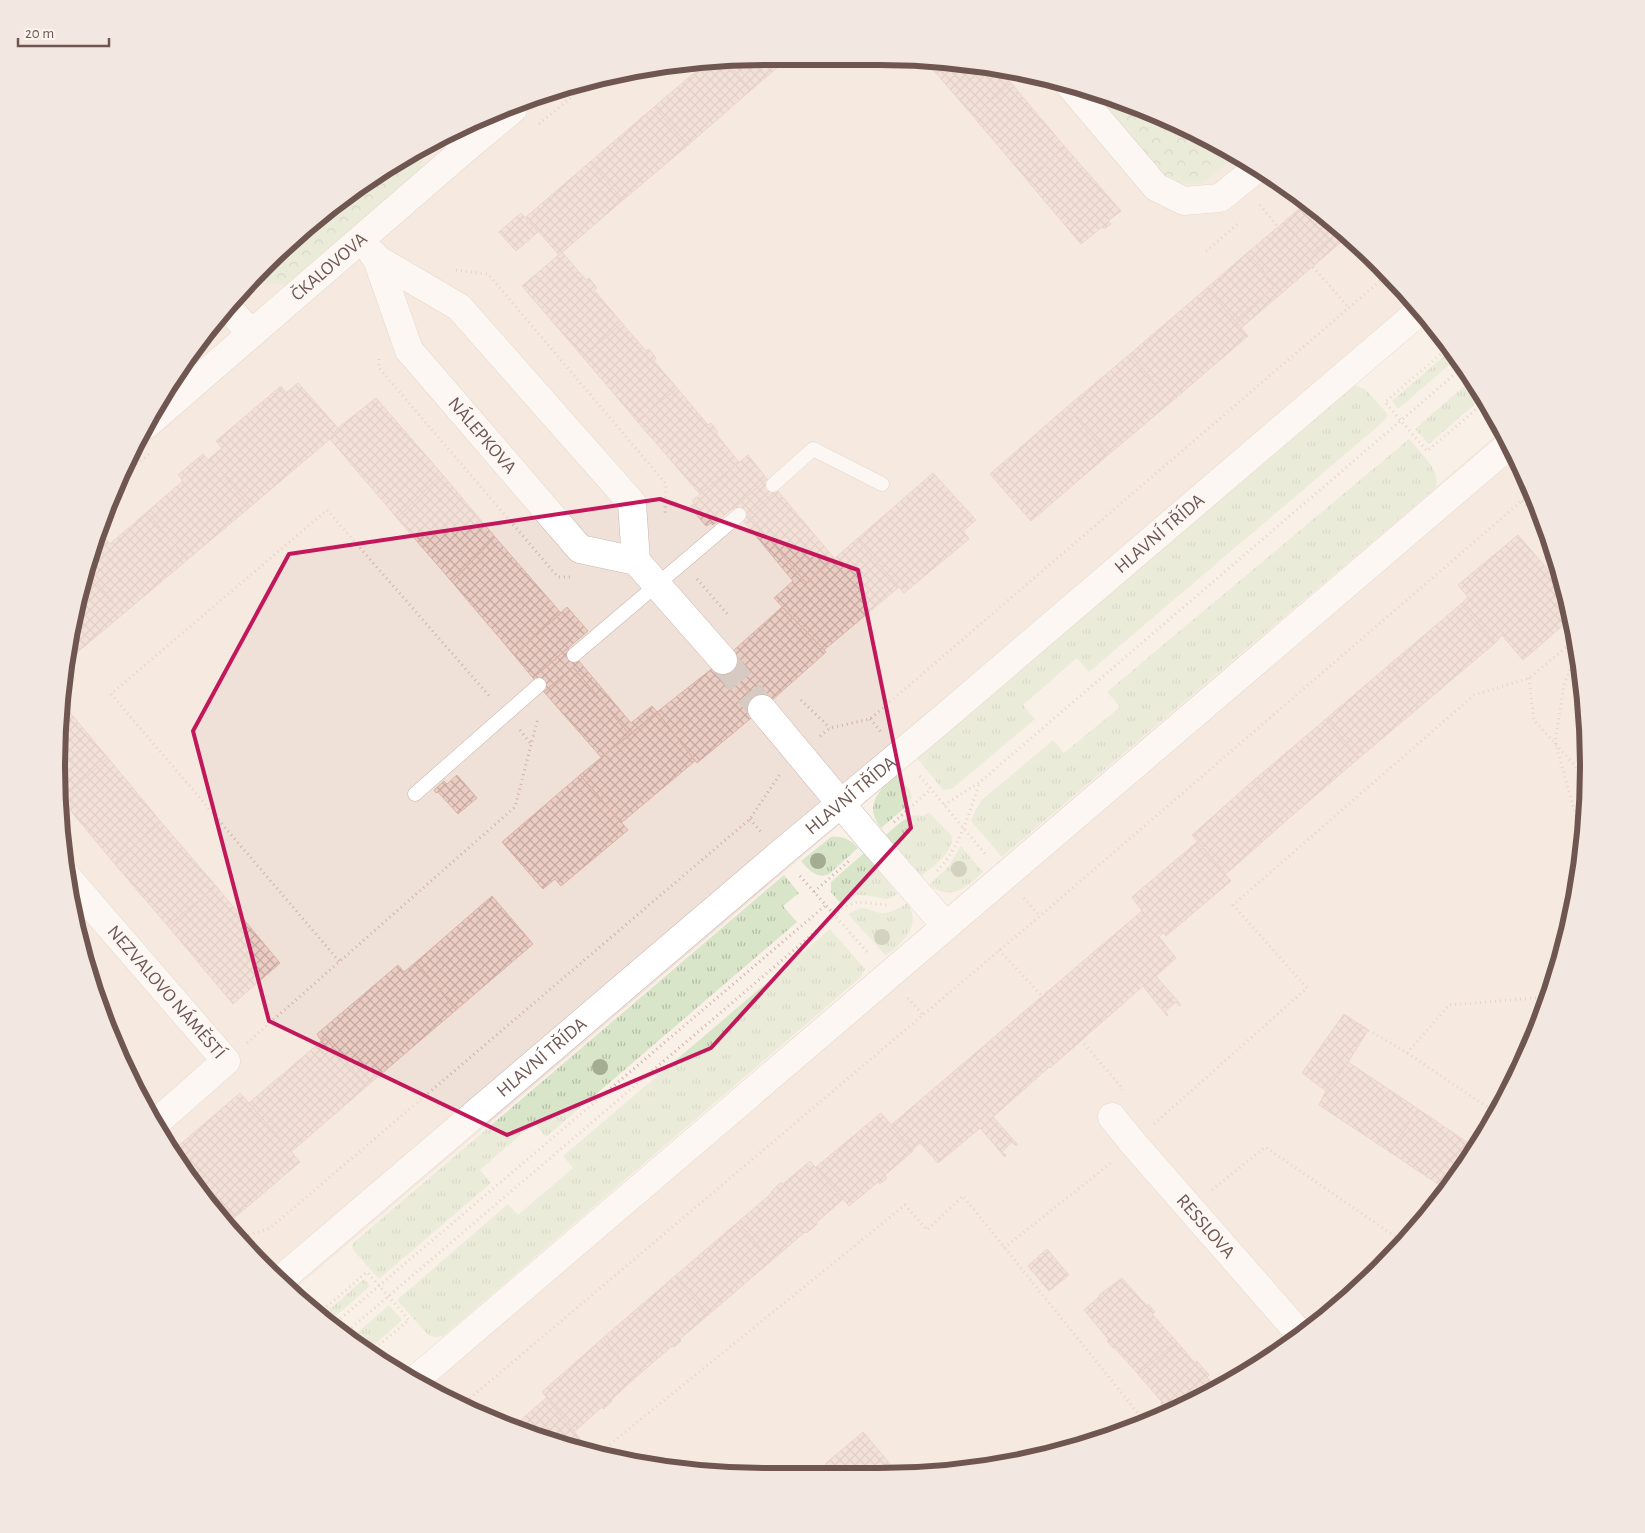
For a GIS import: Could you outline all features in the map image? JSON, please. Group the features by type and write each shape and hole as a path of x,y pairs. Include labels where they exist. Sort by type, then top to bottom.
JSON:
{"street":[{"path":"1077,94 1156,187 1184,201 1220,198 1251,173"},
{"name":"ČKALOVOVA","path":"162,411 251,334 369,249 458,140 493,120"},
{"path":"369,249 459,307 632,504 636,561 723,660"},
{"name":"NÁLEPKOVA","path":"369,249 409,350 415,358 580,548 636,561"},
{"path":"232,312 251,334"},
{"name":"HLAVNÍ TŘÍDA","path":"284,1276 1415,315"},
{"path":"420,1376 1505,450"},
{"path":"762,709 946,926"},
{"name":"NEZVALOVO NÁMĚSTÍ","path":"76,888 226,1061 160,1119"},
{"name":"RESSLOVA","path":"1112,1117 1296,1330"}],"lane":[{"path":"773,485 813,449 882,484"},
{"path":"574,655 738,515"},
{"path":"415,794 539,685"}],"path":[{"path":"1265,201 1259,206 1278,227"},
{"path":"1206,251 1244,219"},
{"path":"1312,267 1349,308"},
{"path":"1444,352 1385,402 1427,451 1480,406"},
{"path":"944,804 980,782 1458,371"},
{"path":"467,1401 1040,916 1527,497"},
{"path":"1522,501 1533,513"},
{"path":"339,961 111,694 327,510 531,744"},
{"path":"1004,1248 1133,1143 1307,988 1233,905 1474,695 1529,678 1569,645"},
{"path":"1572,664 1564,685 1555,742 1577,821"},
{"path":"1529,678 1534,720 1580,771"},
{"path":"801,700 830,728"},
{"path":"226,1061 515,807 540,709"},
{"path":"870,719 1004,877 1040,916"},
{"path":"349,1330 844,907 857,902 883,905 897,902 944,864 963,827 980,782"},
{"path":"750,819 923,1015"},
{"path":"337,1322 826,904"},
{"path":"999,950 1042,996"},
{"path":"1407,1053 1448,1005 1541,997"},
{"path":"1360,1025 1407,1053 1490,1109"},
{"path":"1190,1208 1265,1146 1397,1239"},
{"path":"604,1449 905,1206 926,1230 963,1196 1141,1417"},
{"path":"322,1309 367,1272 409,1320 375,1348"}],"highlighted area":[{"path":"660,499 858,570 911,828 711,1048 507,1135 269,1021 193,731 289,554"}],"shaded area":[{"path":"766,65 878,65 970,71 1015,78 1104,102 1147,118 1189,137 1229,159 1268,183 1306,210 1341,239 1375,270 1424,325 297,1288 270,1263 239,1229 210,1194 183,1156 137,1077 118,1035 102,992 78,903 71,858 65,766 71,675 78,630 102,541 118,498 137,456 183,377 210,339 270,270 339,210 377,183 456,137 498,118 541,102 630,78 675,71"},
{"path":"1496,435 1527,498 1543,541 1567,630 1574,675 1580,766 1574,858 1567,903 1543,992 1527,1035 1508,1077 1486,1117 1462,1156 1435,1194 1375,1263 1341,1294 1306,1323 1268,1350 1189,1396 1147,1415 1104,1431 1015,1455 970,1462 924,1466 766,1468 675,1462 630,1455 541,1431 498,1415 456,1396 407,1369"}],"green space":[{"path":"1086,97 1147,118 1189,137 1231,160 1201,184 1174,183 1147,169"},
{"path":"425,154 419,173 290,284 257,284 304,239 339,210 377,183"},
{"path":"1446,354 1452,363 1398,409 1392,401"},
{"path":"1466,384 1477,402 1429,444 1415,429"},
{"path":"1355,385 1365,389 1386,412 1388,416 1384,421 1089,672 1077,658 1023,705 1035,719 952,789 943,790 917,758"},
{"path":"1409,439 1432,467 1437,480 1436,487 1002,857 971,821 982,800 1053,740 1064,753 1120,707 1107,692"},
{"path":"897,775 910,790 912,797 908,805 881,828 873,812 873,805 879,792"},
{"path":"929,812 951,835 952,841 947,853 921,876 886,835 908,818 918,815 923,816"},
{"path":"831,837 846,839 858,848 829,874 817,875 801,861"},
{"path":"961,846 983,872 959,891 945,892 929,885 948,867"},
{"path":"864,853 898,894 888,899 858,895 852,896 840,903 831,892 831,882"},
{"path":"784,875 799,893 783,906 797,922 546,1137 534,1123 480,1170 491,1183 379,1279 354,1251 353,1243"},
{"path":"907,903 913,919 912,926 904,939 886,956 848,914 860,908 880,913 888,912 896,910"},
{"path":"830,929 865,969 861,977 443,1336 434,1337 428,1335 397,1300 508,1204 518,1215 573,1168 563,1156"},
{"path":"364,1279 370,1286 333,1318 326,1312"},
{"path":"389,1305 402,1320 372,1347 355,1334"}],"building":[{"path":"780,65 751,90 731,67"},
{"path":"731,67 751,90 688,145 654,107 699,69"},
{"path":"931,68 1006,77 1011,83 973,116"},
{"path":"1011,83 1065,147 1027,180 973,116"},
{"path":"654,107 688,145 623,200 590,162"},
{"path":"1065,147 1121,211 1108,221 1111,224 1104,229 1102,227 1081,244 1027,180"},
{"path":"590,162 623,200 559,255 526,217"},
{"path":"1301,207 1335,234 1313,253 1284,222"},
{"path":"521,213 538,232 516,251 499,232"},
{"path":"1284,222 1313,253 1335,234 1343,241 1241,328 1235,321 1274,287 1265,276 1261,267 1247,253"},
{"path":"562,252 586,280 589,278 597,288 594,290 622,323 583,357 522,286"},
{"path":"1247,253 1261,267 1265,276 1274,287 1235,321 1207,288"},
{"path":"1207,288 1248,336 1171,402 1130,354"},
{"path":"622,323 646,351 649,349 656,358 654,361 677,388 637,421 583,357"},
{"path":"1130,354 1171,402 1108,455 1067,407"},
{"path":"298,383 338,428 330,439 250,507 210,458 222,448 216,441 281,386 286,393"},
{"path":"677,388 708,425 711,423 718,432 716,434 739,462 700,494 637,421"},
{"path":"376,398 442,474 397,518 330,439 338,428"},
{"path":"1067,407 1108,455 1031,521 990,474"},
{"path":"203,454 208,460 210,458 250,507 187,560 147,512 183,481 178,475"},
{"path":"748,455 767,479 713,525 711,523 706,526 690,507 694,503 692,501"},
{"path":"933,473 976,520 963,531 969,539 904,593 857,539"},
{"path":"442,474 495,537 452,582 397,518"},
{"path":"767,479 777,490 749,515 806,583 857,539 899,587 824,650 774,598 793,581 733,508"},
{"path":"777,490 834,558 806,583 749,515"},
{"path":"147,512 187,560 123,614 91,577 102,541 105,538 110,544"},
{"path":"1518,535 1553,576 1565,623 1523,660 1502,635 1495,643 1461,604 1468,597 1458,585"},
{"path":"495,537 561,613 514,655 452,582"},
{"path":"91,577 123,614 74,655 78,630"},
{"path":"1461,604 1495,643 1423,704 1389,665"},
{"path":"567,607 588,631 533,678 514,655"},
{"path":"782,607 826,652 762,709 723,660"},
{"path":"568,648 631,723 652,706 657,712 630,735 573,667 544,692 533,678"},
{"path":"723,660 762,709 697,763 657,712"},
{"path":"1389,665 1423,704 1359,758 1326,719"},
{"path":"573,667 630,735 601,757 544,692"},
{"path":"68,710 108,758 66,794 65,766"},
{"path":"657,712 695,761 621,823 580,775"},
{"path":"1326,719 1359,758 1288,819 1254,780"},
{"path":"108,758 161,822 114,863 67,806 66,794"},
{"path":"457,775 477,798 458,814 434,790 444,781 447,784"},
{"path":"580,775 628,830 561,886 555,879 543,889 502,842"},
{"path":"1254,780 1288,819 1226,874 1192,835"},
{"path":"161,822 216,886 168,926 114,863"},
{"path":"1197,842 1231,881 1166,936 1142,911 1132,897"},
{"path":"216,886 280,963 233,1004 168,926"},
{"path":"492,896 533,944 456,1010 416,962"},
{"path":"1142,911 1163,933 1159,937 1176,958 1156,976 1181,1005 1179,1006 1176,1002 1165,1011 1167,1016 1143,986 1049,1067 993,1117 1017,1144 1016,1146 1012,1142 1002,1152 1006,1155 1005,1157 980,1128 938,1163 920,1143 912,1150 891,1125"},
{"path":"416,962 456,1010 367,1086 325,1038 322,1042 317,1034 398,965 404,972"},
{"path":"1344,1014 1368,1030 1348,1062 1326,1091 1302,1073"},
{"path":"325,1038 367,1086 291,1152 249,1103"},
{"path":"1348,1062 1418,1109 1390,1152 1319,1105 1326,1091"},
{"path":"240,1093 300,1162 234,1218 193,1170 177,1147"},
{"path":"1418,1109 1469,1144 1441,1186 1390,1152"},
{"path":"881,1113 913,1151 885,1175 887,1178 880,1184 878,1182 849,1206 816,1167"},
{"path":"810,1161 843,1199 807,1233 805,1232 771,1261 738,1222 772,1193 781,1182 783,1184"},
{"path":"738,1222 771,1261 708,1315 675,1276"},
{"path":"1047,1249 1069,1275 1049,1291 1028,1266"},
{"path":"675,1276 708,1315 680,1339 681,1341 674,1347 672,1346 636,1377 603,1338"},
{"path":"1122,1278 1147,1306 1148,1304 1155,1312 1152,1314 1177,1342 1138,1374 1107,1341 1109,1340 1084,1310 1099,1295"},
{"path":"603,1338 636,1377 604,1409 602,1407 575,1431 542,1392"},
{"path":"1177,1342 1195,1363 1197,1361 1209,1375 1207,1377 1212,1383 1164,1407 1161,1404 1162,1402 1138,1374"},
{"path":"546,1398 585,1444 541,1431 518,1423"},
{"path":"863,1432 893,1467 829,1468 825,1464"}],"tunnel":[{"path":"723,660 762,709"}]}
